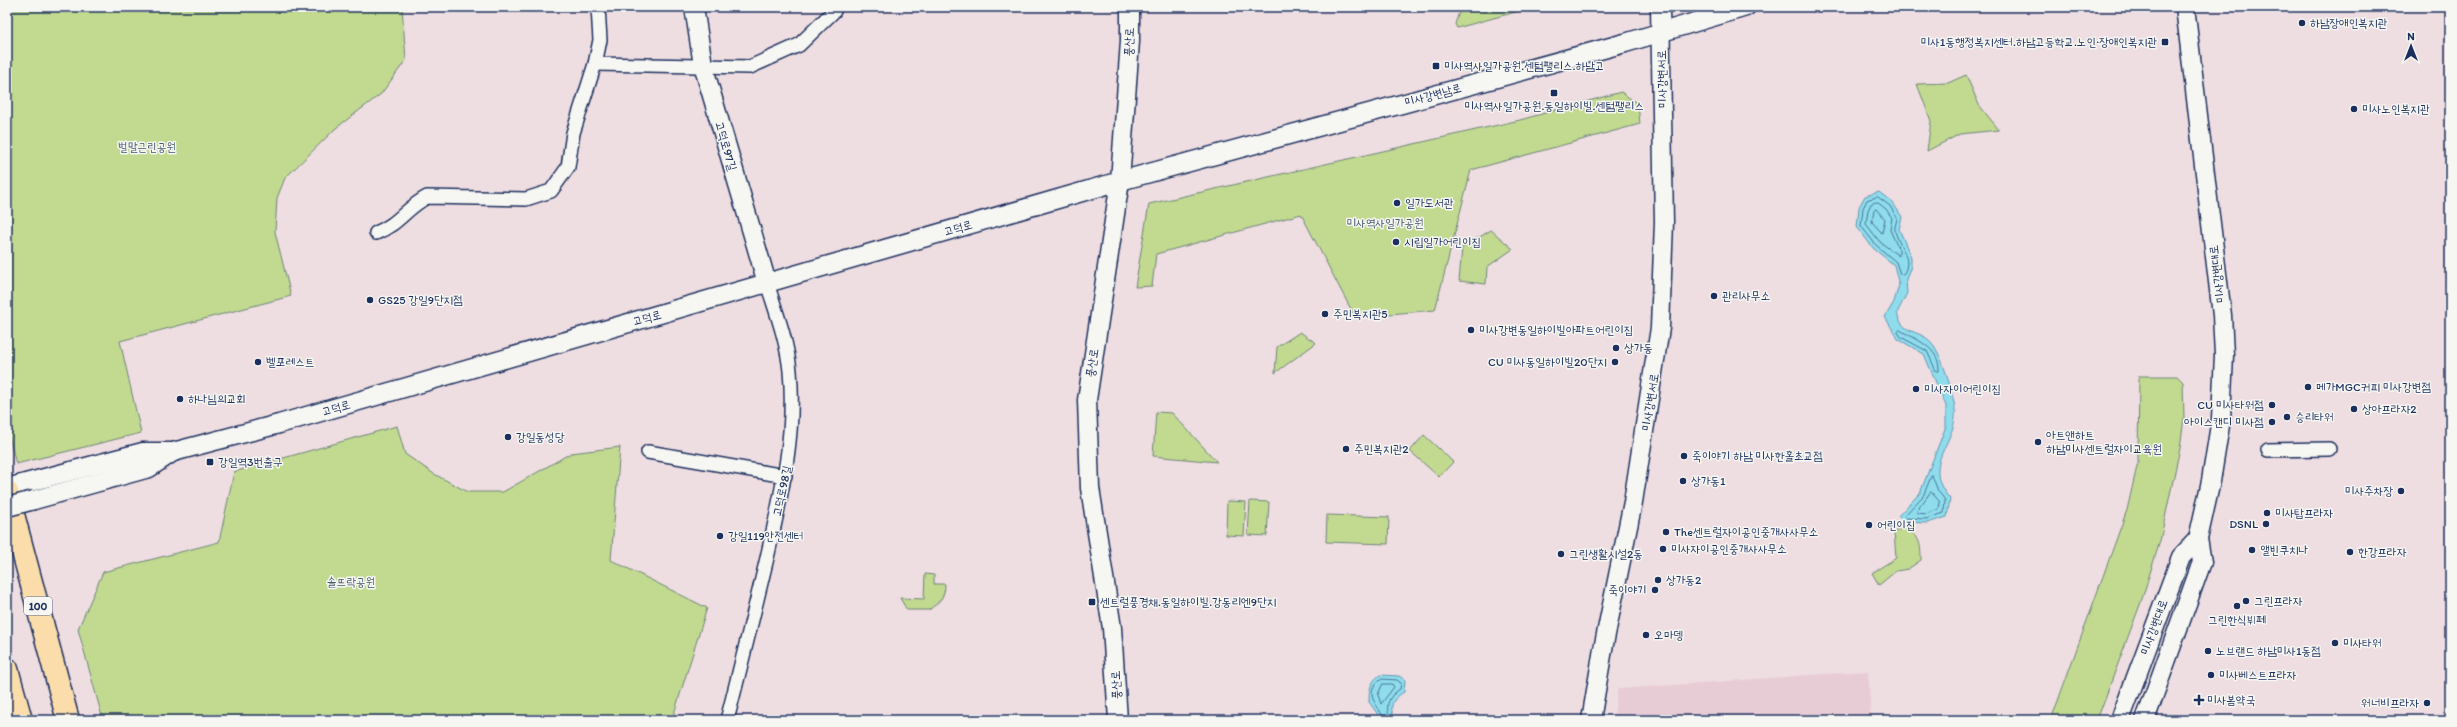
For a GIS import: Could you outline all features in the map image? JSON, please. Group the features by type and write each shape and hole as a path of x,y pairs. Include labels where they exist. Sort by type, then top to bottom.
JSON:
{"highway":[{"name":"100","path":"7,492 68,720"},
{"path":"7,669 21,720"}],"main road":[{"name":"고덕로97길","path":"694,7 703,65 767,283"},
{"name":"풍산로","path":"1118,720 1116,657 1090,488 1087,441 1087,400 1091,362 1100,316 1120,181 1130,42 1130,7"},
{"name":"미사강변서로","path":"1591,720 1603,649 1633,502 1660,328 1664,222 1660,7"},
{"name":"미사강변남로","path":"1120,181 1661,32 1746,7"},
{"name":"미사강변대로","path":"2145,720 2202,562 2198,539 2212,481 2221,419 2224,355 2222,315 2185,7"},
{"name":"고덕로","path":"7,488 143,452 173,452 295,420 1120,181"},
{"name":"고덕로","path":"7,507 149,468 173,452"},
{"name":"미사강변대로","path":"2120,720 2180,556 2198,539"}],"street":[{"path":"376,233 390,227 413,204 427,197 526,199 551,191 568,167 573,132 595,64 600,40 598,7"},
{"path":"595,64 750,67 799,45 834,11 835,7"},
{"name":"고덕로98길","path":"727,720 785,476 791,433 790,370 786,343 767,283"},
{"path":"2268,450 2329,449"},
{"path":"648,452 785,476"}],"shaded area":[{"path":"1868,671 1871,720 1613,720 1618,689"}],"green space":[{"name":"벌말근린공원","path":"7,7 402,7 406,60 381,94 336,128 285,178 277,198 275,232 291,296 120,341 141,433 16,464 7,428"},
{"path":"1468,7 1534,7 1457,28 1455,24 1459,12"},
{"path":"1966,75 1979,105 1999,130 1960,134 1927,151 1931,121 1917,84 1948,83"},
{"name":"미사역사일가공원","path":"1621,92 1638,104 1640,124 1471,170 1435,310 1355,317 1301,214 1156,254 1152,286 1135,287 1149,204 1520,120"},
{"path":"1491,230 1513,249 1487,267 1486,284 1459,281 1462,248"},
{"path":"1300,332 1316,343 1275,373 1277,347"},
{"path":"2139,376 2177,376 2183,382 2184,418 2180,448 2160,541 2141,602 2097,720 2051,720 2127,510 2138,462"},
{"path":"1156,412 1172,413 1217,462 1153,456"},
{"name":"솔뜨락공원","path":"397,426 405,454 434,474 468,492 503,492 571,453 620,447 611,560 707,608 672,720 103,720 78,629 103,572 219,542 234,472"},
{"path":"1424,435 1453,462 1439,477 1410,451"},
{"path":"1227,501 1246,502 1244,536 1226,535"},
{"path":"1250,501 1269,502 1267,536 1248,535"},
{"path":"1327,515 1389,517 1388,544 1326,542"},
{"path":"1906,528 1914,534 1919,541 1921,560 1908,569 1896,571 1879,585 1872,573 1896,558 1894,532"},
{"path":"925,574 934,575 934,584 945,584 943,596 929,610 907,610 900,598 924,599"}],"water":[{"path":"1879,192 1893,203 1902,217 1899,229 1911,257 1911,266 1906,279 1907,293 1897,313 1903,325 1911,331 1925,337 1934,346 1945,370 1954,403 1955,416 1953,429 1939,462 1938,473 1941,486 1950,499 1947,517 1927,523 1904,522 1898,516 1920,493 1946,426 1946,406 1924,354 1898,339 1885,317 1894,302 1899,285 1894,265 1873,248 1857,227 1859,207 1865,196"},
{"path":"1380,675 1399,676 1405,680 1404,692 1396,698 1392,704 1392,711 1395,720 1382,720 1369,702 1371,687 1374,680"}],"place":[{"name":"하남장애인복지관","path":"2302,23"},
{"name":"미사1동행정복지센터.하남고등학교.노인·장애인복지관","path":"2165,42"},
{"name":"미사역사일가공원.센텀팰리스.하남고","path":"1436,66"},
{"name":"미사역사일가공원.동일하이빌.센텀팰리스","path":"1554,93"},
{"name":"미사노인복지관","path":"2354,109"},
{"name":"일가도서관","path":"1397,203"},
{"name":"시립일가어린이집","path":"1396,242"},
{"name":"관리사무소","path":"1714,296"},
{"name":"GS25 강일9단지점","path":"370,300"},
{"name":"주민복지관5","path":"1325,314"},
{"name":"미사강변동일하이빌아파트어린이집","path":"1471,330"},
{"name":"상가동","path":"1616,348"},
{"name":"벨포레스트","path":"258,362"},
{"name":"CU 미사동일하이빌20단지","path":"1615,362"},
{"name":"메가MGC커피 미사강변점","path":"2308,387"},
{"name":"미사자이어린이집","path":"1916,389"},
{"name":"하나님의교회","path":"180,399"},
{"name":"CU 미사타워점","path":"2272,405"},
{"name":"상아프라자2","path":"2354,409"},
{"name":"승리타워","path":"2287,417"},
{"name":"아이스캔디 미사점","path":"2272,422"},
{"name":"강일동성당","path":"508,437"},
{"name":"아트앤하트 하남미사센트럴자이교육원","path":"2038,442"},
{"name":"주민복지관2","path":"1346,449"},
{"name":"죽이야기 하남 미사한홀초교점","path":"1684,456"},
{"name":"강일역3번출구","path":"210,462"},
{"name":"상가동1","path":"1683,481"},
{"name":"미사주차장","path":"2401,491"},
{"name":"미사탑프라자","path":"2267,513"},
{"name":"DSNL","path":"2266,524"},
{"name":"어린이집","path":"1869,525"},
{"name":"The센트럴자이공인중개사사무소","path":"1666,532"},
{"name":"강일119안전센터","path":"720,536"},
{"name":"미사자이공인중개사사무소","path":"1663,549"},
{"name":"앨빈쿠치나","path":"2252,550"},
{"name":"한강프라자","path":"2350,552"},
{"name":"그린생활시설2동","path":"1561,554"},
{"name":"상가동2","path":"1658,580"},
{"name":"죽이야기","path":"1655,590"},
{"name":"그린프라자","path":"2246,601"},
{"name":"센트럴풍경채.동일하이빌.강동리엔9단지","path":"1092,602"},
{"name":"그린한식뷔페","path":"2237,606"},
{"name":"오마뎅","path":"1646,635"},
{"name":"미사타워","path":"2335,643"},
{"name":"노브랜드 하남미사1동점","path":"2208,651"},
{"name":"미사베스트프라자","path":"2211,675"},
{"name":"미사봄약국","path":"2199,700"},
{"name":"워너비프라자","path":"2427,703"}]}
